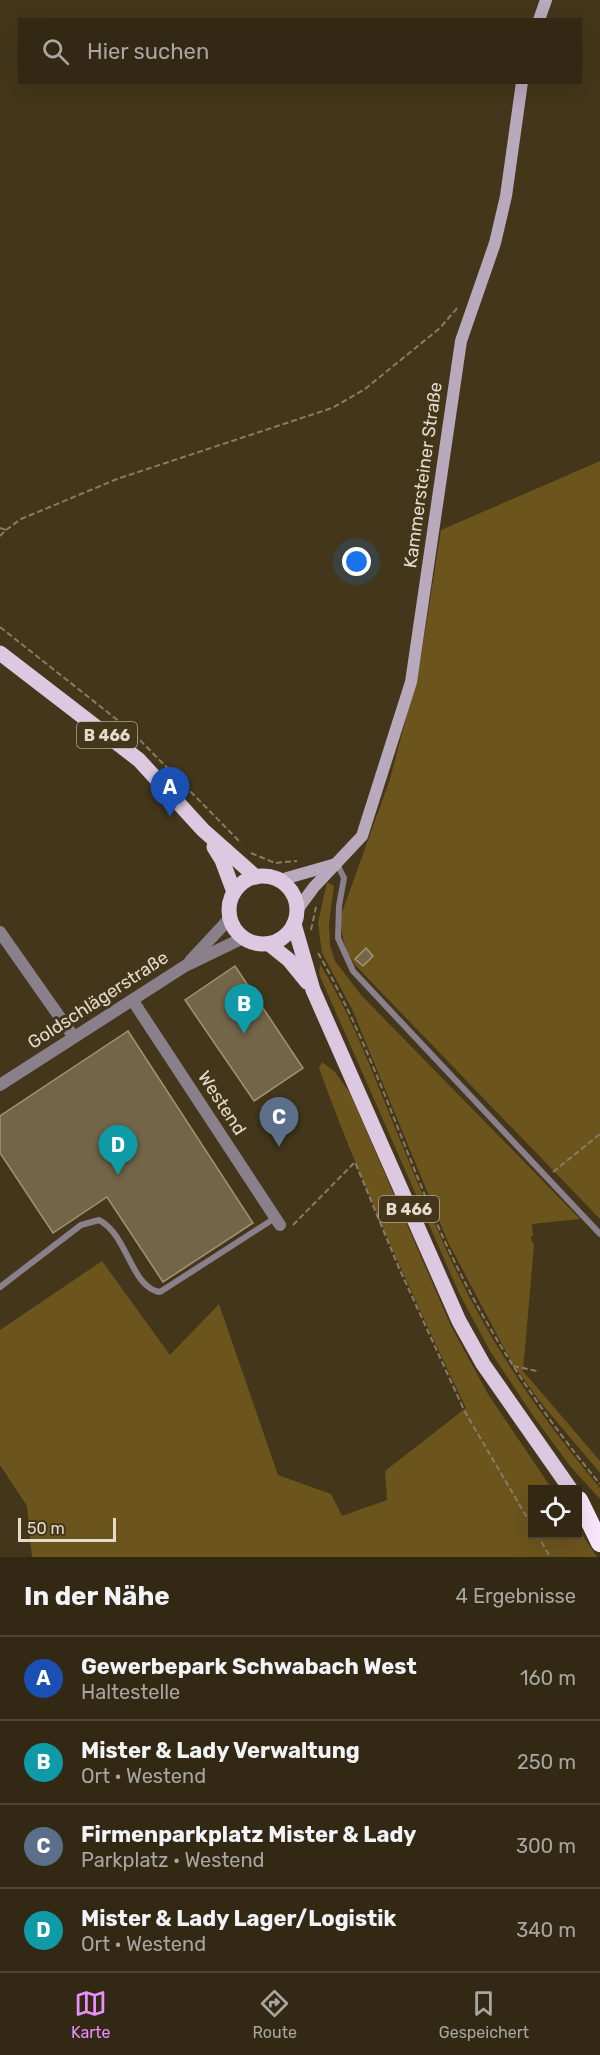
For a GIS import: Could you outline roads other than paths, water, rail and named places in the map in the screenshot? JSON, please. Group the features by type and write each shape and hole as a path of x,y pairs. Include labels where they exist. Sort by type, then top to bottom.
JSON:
{"highway":[{"path":"582,1508 600,1544"}],"main road":[{"name":"B 466","path":"0,653 139,760 203,830 256,877"},
{"name":"B 466","path":"203,830 222,860 234,892"},
{"path":"256,877 280,880 292,893 296,917 288,934 269,944 260,944 243,938 230,918 229,909 234,892 247,880 256,877"},
{"name":"B 466","path":"296,917 313,990 459,1320 483,1364 568,1485"},
{"name":"B 466","path":"269,944 289,960 313,990"},
{"name":"B 466","path":"582,1502 600,1522"}],"street":[{"path":"540,18 546,0"},
{"name":"Kammersteiner Straße","path":"296,917 314,887 362,836 411,682 447,423 461,341 495,243 506,196 522,84"},
{"path":"280,880 337,864"},
{"name":"Goldschlägerstraße","path":"185,966 230,918"},
{"path":"0,932 73,1036"},
{"name":"Goldschlägerstraße","path":"0,1085 185,966 243,938"},
{"name":"Westend","path":"133,1001 277,1221"}],"lane":[{"path":"337,864 344,878 339,906 338,938 353,972 600,1234"},
{"path":"0,1287 81,1225 99,1220 115,1233 145,1286 152,1291 160,1292 277,1221"}],"place":[{"name":"Gewerbepark Schwabach West","path":"170,817"},
{"name":"Mister & Lady Verwaltung","path":"244,1034"},
{"name":"Firmenparkplatz Mister & Lady","path":"279,1147"},
{"name":"Mister & Lady Lager/Logistik","path":"118,1175"}]}
